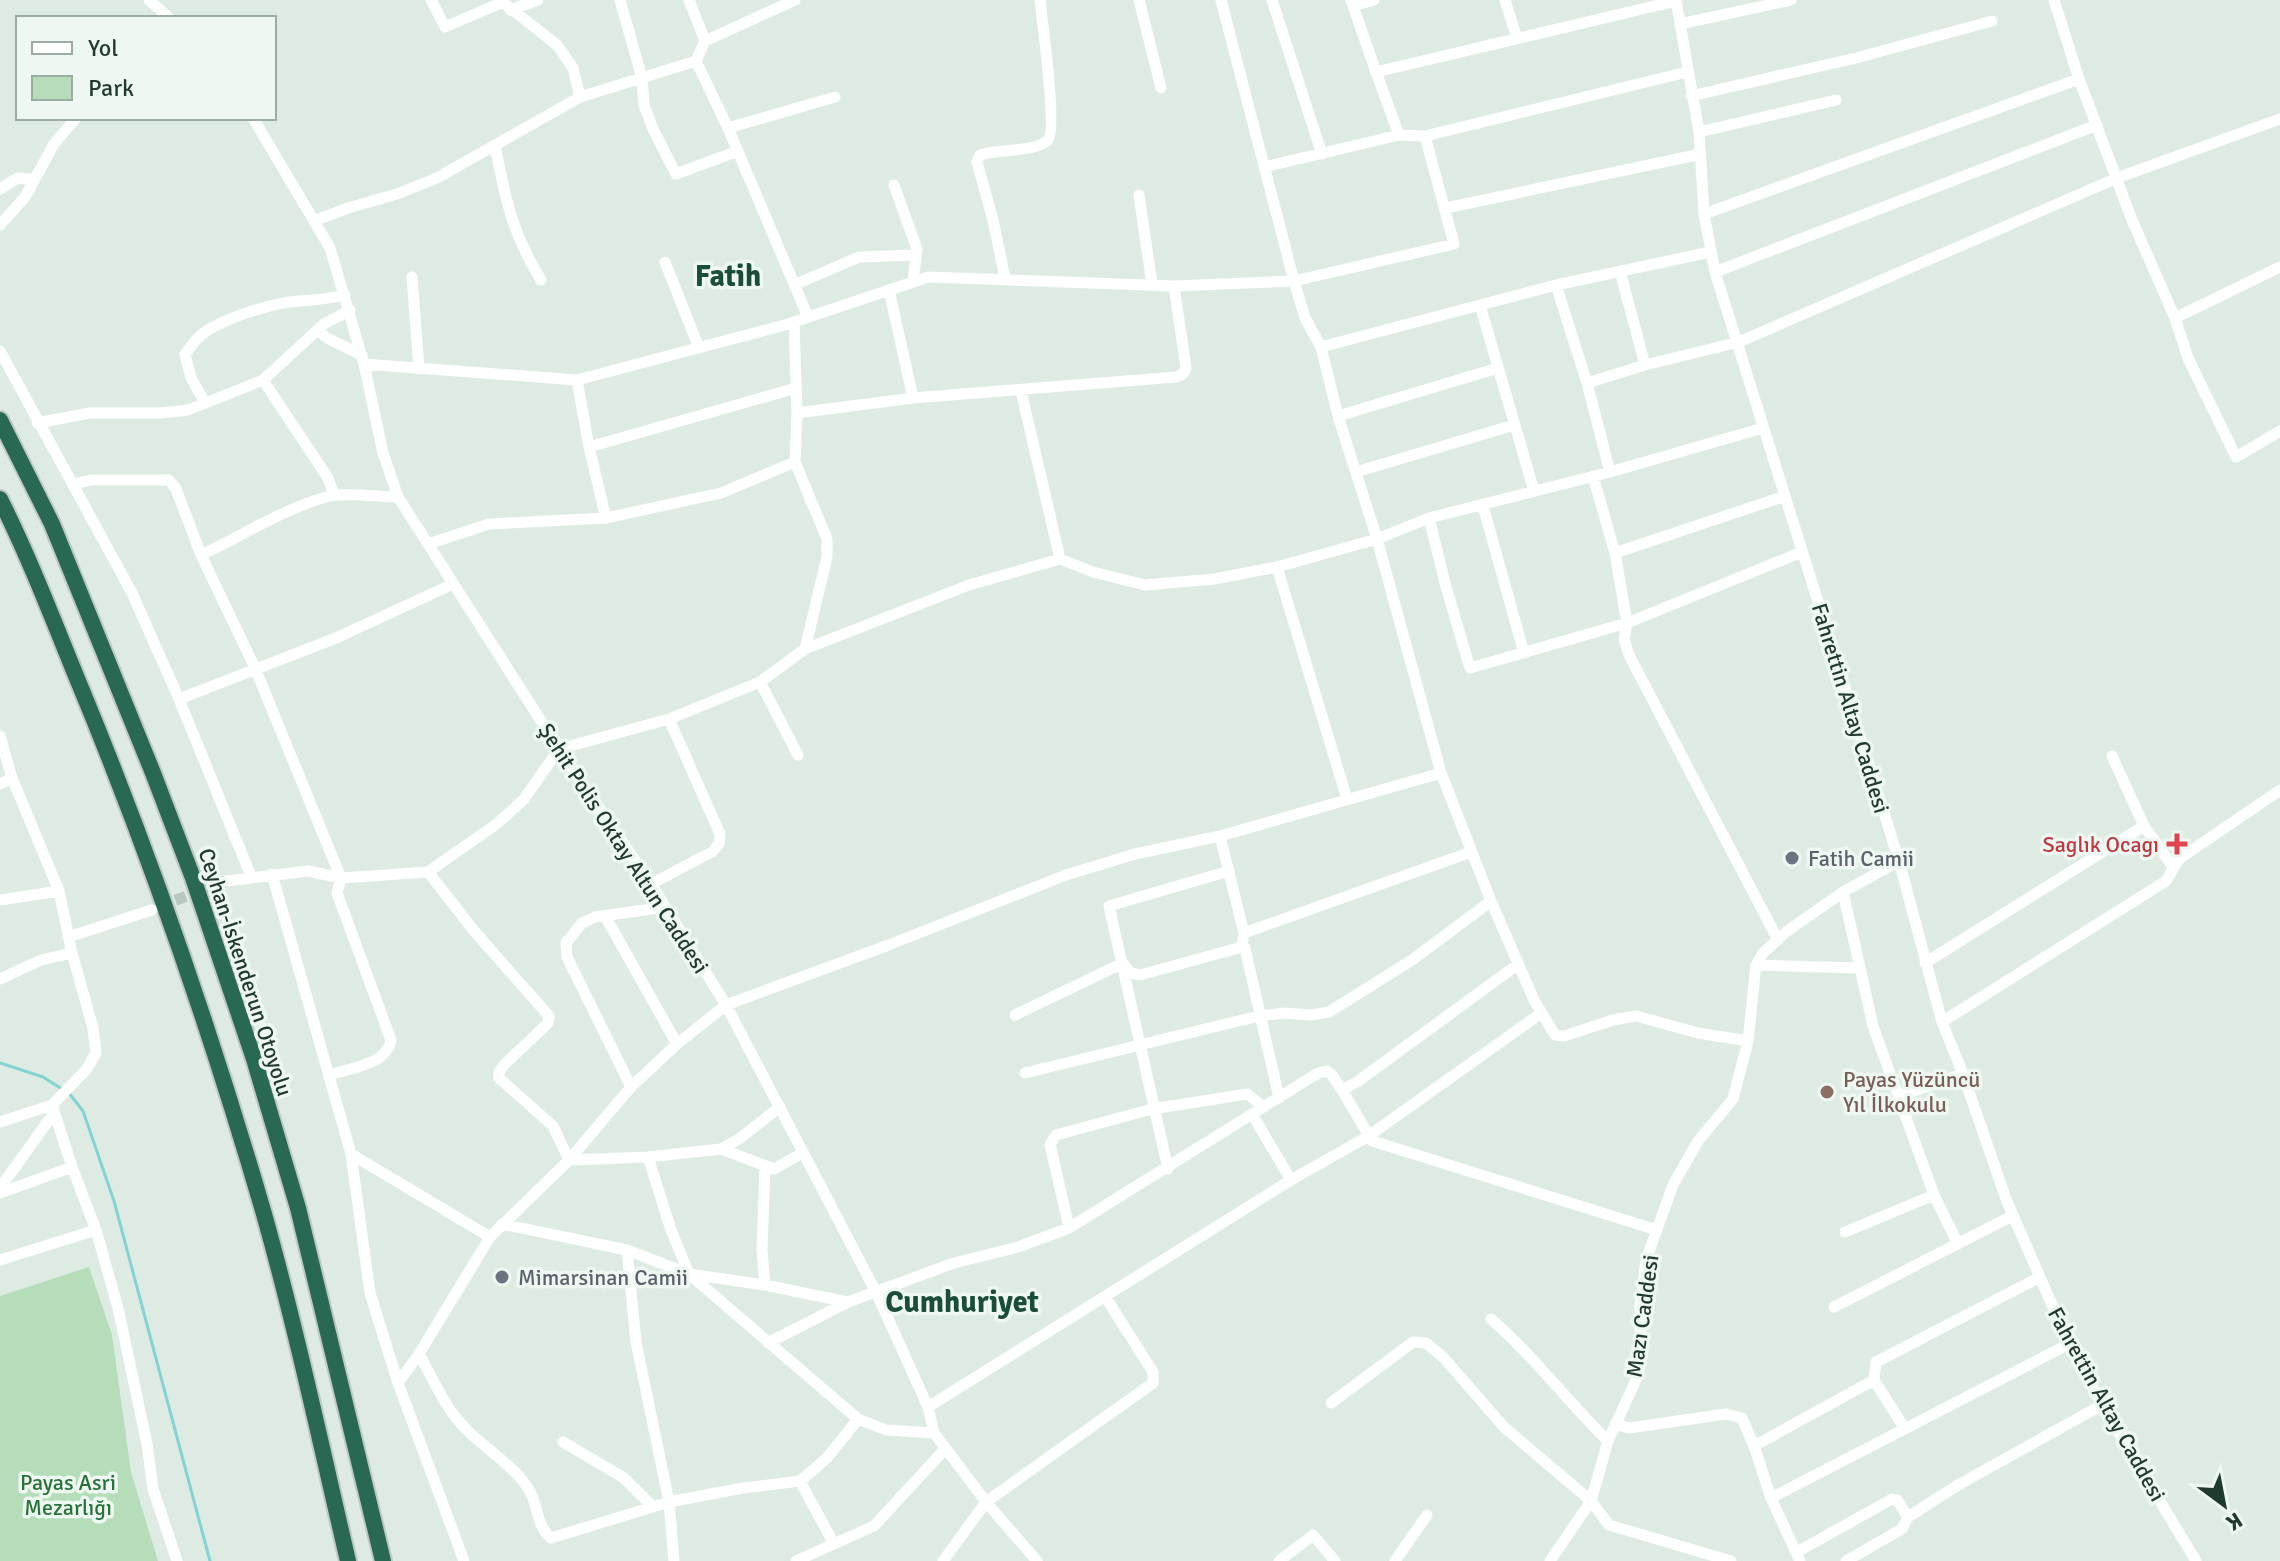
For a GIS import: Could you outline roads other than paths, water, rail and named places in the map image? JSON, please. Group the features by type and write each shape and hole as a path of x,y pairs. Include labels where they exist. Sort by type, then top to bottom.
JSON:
{"highway":[{"name":"Ceyhan-İskenderun Otoyolu","path":"0,420 52,524 153,773 193,878 249,1044 298,1208 383,1561"},
{"path":"0,499 123,788 221,1068 265,1218 348,1561"}],"street":[{"path":"151,0 167,16"},
{"path":"431,0 445,27 504,4 538,0"},
{"path":"620,0 642,78 644,105 676,174 738,151"},
{"path":"689,0 705,41"},
{"path":"314,221 407,190 455,169 580,97 696,61 705,41 795,0"},
{"path":"1005,278 977,162 980,155 1037,145 1048,141 1052,134 1040,0"},
{"path":"1139,0 1161,88"},
{"path":"1221,0 1294,281 1305,318 1321,347 1441,773 1517,965 1540,1014 1555,1035 1564,1036 1636,1016 1698,1033 1748,1041"},
{"path":"1272,0 1322,154"},
{"path":"1374,0 1352,3 1399,135"},
{"path":"1505,0 1517,38"},
{"path":"1376,72 1676,0"},
{"name":"Fahrettin Altay Caddesi","path":"1676,0 1699,132 1704,214 1715,272 1899,861 1942,1022 2012,1216 2069,1344 2196,1561"},
{"path":"1680,24 1791,0"},
{"path":"2054,0 2079,79 2132,220 2175,318 2188,358 2236,457 2280,431"},
{"path":"504,4 557,45 573,68 580,97"},
{"path":"1691,96 1884,51 1992,21"},
{"path":"696,61 728,128 808,317"},
{"path":"1264,167 1399,135 1425,136 1687,72"},
{"path":"1704,214 2079,79"},
{"path":"728,128 835,97"},
{"path":"1699,132 1836,100"},
{"path":"1587,383 1739,342 2117,178 2280,119"},
{"path":"0,225 25,197 54,144 74,120"},
{"name":"Şehit Polis Oktay Altun Caddesi","path":"254,120 330,248 350,310 383,453 398,497 559,749 651,884 726,1005 876,1292 928,1407 934,1433 986,1502 1037,1561"},
{"path":"1715,272 2097,125"},
{"path":"318,330 363,360 419,369 577,380 794,322 928,277 1174,286 1294,281 1450,247 1455,240 1425,136"},
{"path":"495,145 508,214 541,280"},
{"path":"1446,208 1701,154"},
{"path":"0,189 18,178 35,179"},
{"path":"894,185 917,249 913,281"},
{"path":"1139,195 1152,284"},
{"path":"1321,347 1556,285 1710,252"},
{"path":"794,285 859,257 916,255"},
{"path":"665,262 699,348"},
{"path":"2175,318 2280,267"},
{"path":"1620,271 1645,365"},
{"path":"412,277 419,369"},
{"path":"1556,285 1587,383 1610,472"},
{"path":"797,413 913,398 1176,377 1183,374 1186,368 1174,286"},
{"path":"889,290 913,398"},
{"path":"205,403 191,378 185,354 199,336 215,326 260,309 290,302 319,302 345,295"},
{"path":"1480,305 1534,491"},
{"path":"37,423 89,413 188,410 263,380 324,324 350,310"},
{"path":"794,322 795,462 827,539 827,557 805,649"},
{"path":"0,351 132,593 251,876"},
{"path":"1338,416 1498,368"},
{"path":"263,380 328,478 334,495"},
{"path":"577,380 606,518"},
{"path":"589,447 780,390 796,388"},
{"path":"1021,391 1060,559"},
{"path":"1356,472 1514,425"},
{"path":"227,881 308,871 341,878 428,872 507,815 524,799 559,749 669,719 760,682 805,649 969,585 1060,559 1093,572 1145,585 1214,579 1277,567 1377,539 1429,518 1610,472 1763,428"},
{"path":"428,544 489,524 606,518 721,493 795,462"},
{"path":"1593,476 1615,553 1627,623 1624,639 1629,655 1778,940"},
{"path":"74,484 91,480 169,480 176,489 201,555 255,668 341,878 337,893 391,1040 386,1053 379,1059 329,1075"},
{"path":"201,555 296,508 334,495 398,497"},
{"path":"1615,553 1785,496"},
{"path":"1483,506 1524,653"},
{"path":"1429,518 1470,668 1627,623 1802,552"},
{"path":"1277,567 1347,799"},
{"path":"179,699 336,638 453,584"},
{"path":"760,682 798,755"},
{"path":"651,884 712,852 719,844 720,834 669,719"},
{"path":"0,736 12,778 59,891 93,1028 96,1053 55,1105 0,1191"},
{"path":"2112,756 2144,826 2173,867"},
{"path":"398,1383 490,1237 569,1160 631,1087 677,1044 726,1005 1066,875 1135,854 1220,836 1441,773"},
{"path":"0,784 12,778"},
{"path":"1942,1022 2166,881 2179,859 2280,790"},
{"path":"1925,963 2144,826"},
{"path":"1220,836 1244,933 1242,947"},
{"path":"1244,933 1471,852"},
{"path":"1858,968 1756,965 1763,953 1778,940 1843,892 1899,861"},
{"path":"1168,1169 1152,1109 1109,906 1229,871"},
{"path":"428,872 475,932 549,1016 548,1023 504,1065 499,1078 553,1126 569,1160"},
{"path":"272,874 351,1154 363,1261 370,1293 398,1383 464,1561"},
{"path":"0,900 59,891"},
{"path":"1843,892 1873,1026 1934,1195 1958,1244"},
{"path":"1025,1073 1259,1016 1329,1012 1412,960 1491,901"},
{"path":"631,1087 567,957 566,943 582,923 605,916 665,907"},
{"path":"68,937 152,910"},
{"path":"605,916 677,1044"},
{"path":"1123,963 1130,973 1140,975 1242,947"},
{"path":"1242,947 1245,948 1279,1098"},
{"path":"0,979 41,960 72,953"},
{"path":"1015,1015 1123,963"},
{"path":"1342,1090 1384,1064 1517,965"},
{"name":"Mazı Caddesi","path":"1550,1561 1591,1501 1608,1441 1635,1382 1640,1366 1640,1308 1646,1260 1673,1185 1698,1141 1733,1099 1748,1041 1756,965"},
{"path":"928,1407 1291,1180 1367,1137 1540,1014"},
{"path":"768,1343 848,1302 954,1263 1018,1247 1069,1228 1318,1073 1327,1071 1372,1141 1657,1230"},
{"path":"1899,1096 1963,1074"},
{"path":"1069,1228 1050,1144 1061,1133 1152,1109 1247,1094 1264,1107"},
{"path":"0,1122 55,1105"},
{"path":"55,1105 72,1167 96,1230 121,1320 147,1444 153,1489 177,1561"},
{"path":"569,1160 648,1157 721,1149 780,1107"},
{"path":"1252,1114 1291,1180"},
{"path":"721,1149 774,1169 802,1153"},
{"path":"351,1154 490,1237"},
{"path":"648,1157 671,1230 689,1274 858,1419 886,1430 934,1433"},
{"path":"0,1191 72,1167"},
{"path":"765,1167 762,1225 765,1285"},
{"path":"1845,1232 1934,1195"},
{"path":"1834,1307 2012,1216"},
{"path":"502,1224 627,1250 689,1274 848,1302"},
{"path":"0,1260 96,1230"},
{"path":"627,1250 636,1342 669,1502 674,1561"},
{"path":"1905,1429 1874,1380 1876,1362 2038,1278"},
{"path":"943,1561 986,1502 1153,1383 1153,1372 1106,1298"},
{"path":"1491,1319 1514,1339 1577,1411 1608,1441"},
{"path":"1331,1403 1413,1342 1426,1343 1444,1358 1504,1427 1591,1501 1609,1525 1731,1561"},
{"path":"1771,1498 2069,1344"},
{"path":"419,1354 463,1426 527,1486 534,1499 540,1526 551,1538 669,1502 800,1481 827,1458 858,1419"},
{"path":"1754,1446 1874,1380"},
{"path":"1846,1561 1902,1529 1908,1517 1958,1485 2102,1405"},
{"path":"1615,1424 1629,1428 1735,1415 1742,1418 1771,1498 1798,1556 1892,1499 1897,1500 1908,1517"},
{"path":"563,1442 624,1478 653,1507"},
{"path":"796,1561 874,1526 945,1449"},
{"path":"800,1481 834,1544"},
{"path":"1395,1561 1427,1515"},
{"path":"1279,1561 1313,1535 1335,1561"}],"waterway":[{"path":"0,1063 43,1077 62,1089"},
{"path":"69,1093 83,1111 114,1201 210,1561"}],"tunnel":[{"path":"160,906 227,881"}],"place":[{"name":"Saglık Ocagı","path":"2177,844"},
{"name":"Fatih Camii","path":"1792,858"},
{"name":"Payas Yüzüncü Yıl İlkokulu","path":"1827,1092"},
{"name":"Mimarsinan Camii","path":"502,1277"}],"district":[{"name":"Fatih","path":"728,276"},
{"name":"Cumhuriyet","path":"962,1302"}],"park label":[{"name":"Payas Asri Mezarlığı","path":"68,1494"}]}
